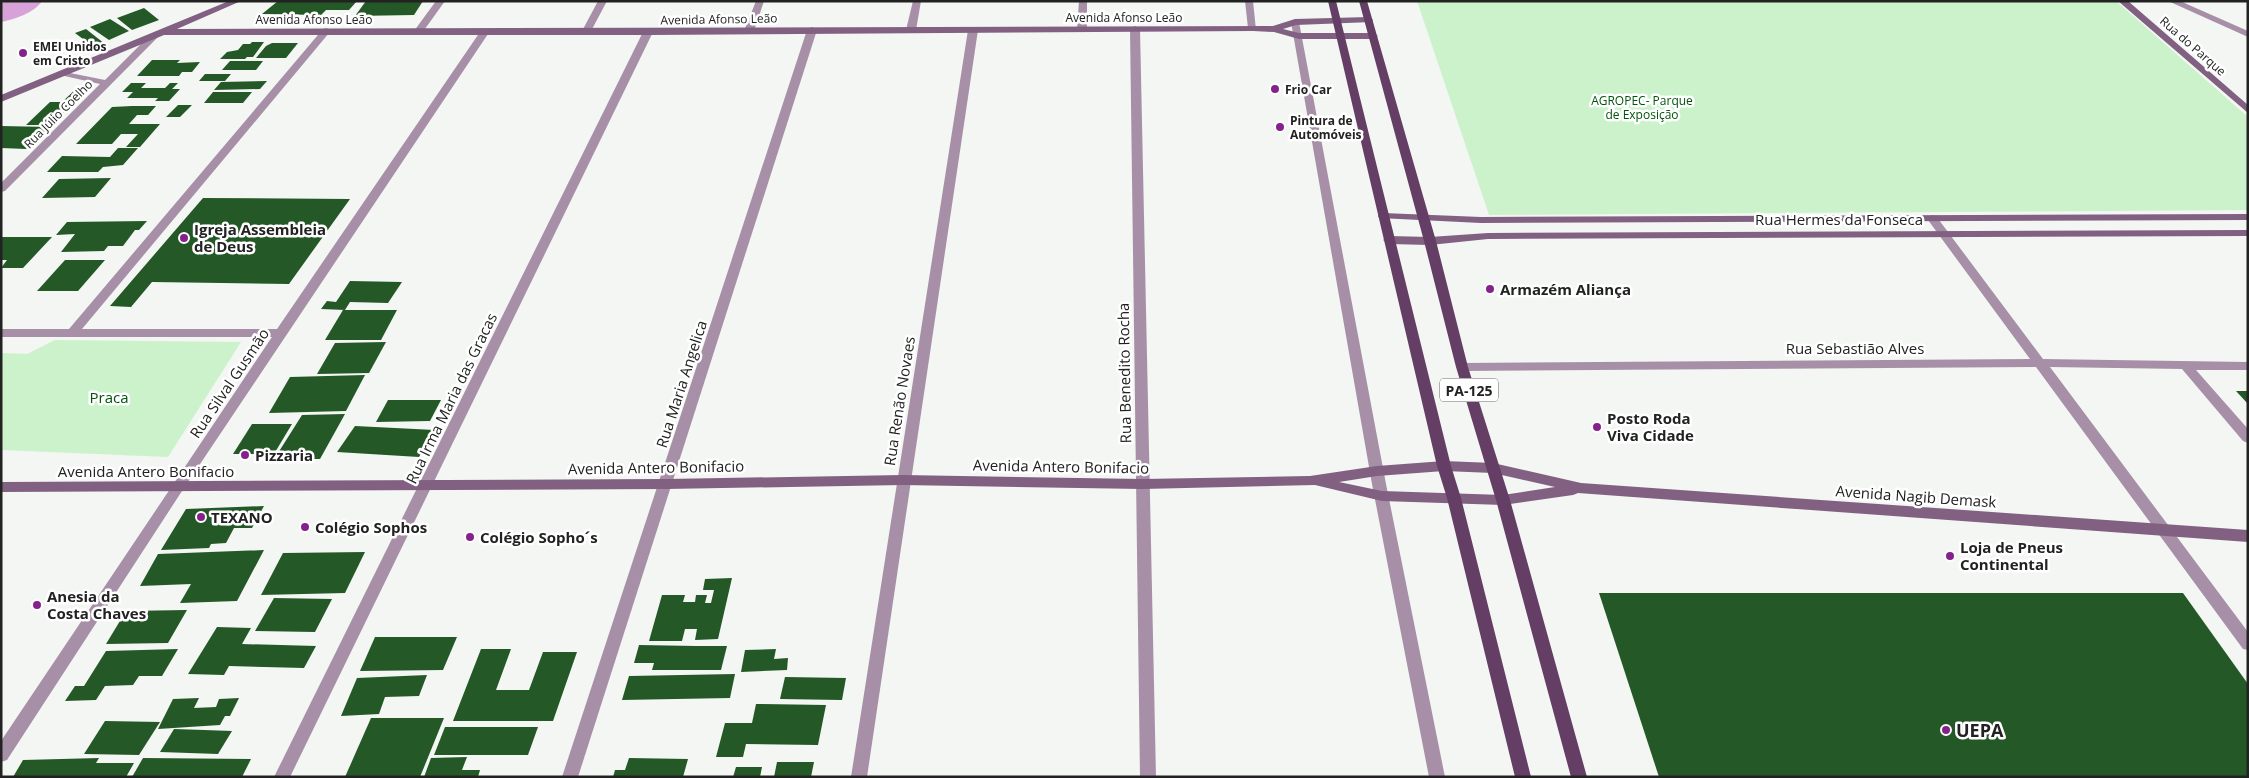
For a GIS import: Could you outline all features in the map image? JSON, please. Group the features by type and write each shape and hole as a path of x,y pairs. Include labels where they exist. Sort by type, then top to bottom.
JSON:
{"main road":[{"name":"PA-125","path":"1332,1 1444,466 1454,498 1523,777"},
{"name":"PA-125","path":"1363,1 1430,241 1462,366 1503,500 1579,777"}],"street":[{"path":"1,99 237,1"},
{"path":"419,31 441,1"},
{"path":"587,31 603,1"},
{"path":"749,31 760,1"},
{"path":"911,30 917,1"},
{"path":"1082,30 1083,1"},
{"path":"1249,1 1253,28"},
{"name":"Rua do Parque","path":"2122,1 2248,110"},
{"path":"2172,1 2248,34"},
{"name":"Avenida Afonso Leão","path":"1274,29 1295,22 1368,20"},
{"path":"1295,22 1377,471 1436,777"},
{"name":"Avenida Afonso Leão","path":"164,32 485,30 648,32 1253,28 1274,29 1299,36 1373,36"},
{"name":"Rua Benedito Rocha","path":"1135,29 1148,777"},
{"name":"Rua Silval Gusmão","path":"4,746 485,30"},
{"name":"Rua Maria Angelica","path":"570,777 812,30"},
{"name":"Rua Renão Novaes","path":"859,777 973,30"},
{"path":"72,333 326,31"},
{"name":"Rua Irma Maria das Gracas","path":"282,777 648,32"},
{"name":"Rua Júlio Coelho","path":"1,189 154,36"},
{"path":"63,73 107,83"},
{"path":"1383,216 1481,220 2248,217"},
{"path":"1932,218 2248,644"},
{"name":"Rua Hermes da Fonseca","path":"1389,240 1430,241 1488,236 2248,233"},
{"path":"1,333 282,333"},
{"name":"Rua Sebastião Alves","path":"1462,366 2040,363 2248,366"},
{"path":"2186,366 2248,438"},
{"name":"Avenida Antero Bonifacio","path":"1,487 666,484 903,480 1142,484 1310,481 1377,471 1444,466 1493,468"},
{"name":"Avenida Nagib Demask","path":"1493,468 1581,488 2248,536"},
{"name":"Avenida Antero Bonifacio","path":"1310,481 1382,496 1503,500"},
{"name":"Avenida Nagib Demask","path":"1503,500 1581,488"}],"green space":[{"name":"AGROPEC- Parque de Exposição","path":"1417,1 2116,1 2248,117 2248,210 1489,215"},
{"name":"Praca","path":"55,340 241,342 168,457 1,450 1,353 27,354"}],"building":[{"path":"278,1 357,1 349,10 326,10 321,15 262,14"},
{"path":"366,1 423,1 414,15 355,16"},
{"path":"144,8 159,20 132,30 117,18"},
{"path":"110,19 129,31 109,40 90,27"},
{"path":"86,29 105,44 95,48 75,33"},
{"path":"252,42 264,42 253,57 245,59 220,59 227,52 238,50 243,44 250,44"},
{"path":"272,43 298,43 286,58 256,58 266,46"},
{"path":"152,60 180,60 177,63 200,62 192,72 182,72 179,76 137,76"},
{"path":"230,61 263,61 256,70 222,70"},
{"path":"205,74 231,74 225,81 199,81"},
{"path":"267,81 260,89 214,90 221,82"},
{"path":"131,83 146,83 141,88 165,88 170,83 178,83 172,89 180,89 169,101 155,101 158,98 127,98 133,92 122,92"},
{"path":"77,88 89,88 51,125 26,125 50,102 62,102"},
{"path":"213,92 252,92 243,103 204,103"},
{"path":"178,105 192,105 180,117 166,117"},
{"path":"156,106 148,115 137,115 129,124 160,124 140,147 126,147 138,134 121,134 112,144 76,144 112,107"},
{"path":"1,126 50,127 26,149 1,148"},
{"path":"118,148 138,148 123,165 103,167 98,172 47,172 62,156 110,157"},
{"path":"111,178 95,197 42,198 59,179"},
{"path":"203,198 350,199 289,284 152,282 131,307 110,306"},
{"path":"147,221 139,230 135,230 123,246 108,246 104,251 61,252 75,234 56,235 67,222"},
{"path":"1,237 52,237 23,268 1,268 7,260 1,260"},
{"path":"65,260 105,260 78,291 37,291"},
{"path":"350,281 402,282 388,303 350,302 345,310 321,309 327,301 336,302"},
{"path":"343,310 397,310 381,340 325,340"},
{"path":"386,342 369,373 317,374 335,343"},
{"path":"365,375 346,411 269,413 290,377"},
{"path":"2236,391 2248,391 2248,404"},
{"path":"388,400 441,400 430,421 376,422"},
{"path":"345,414 320,459 281,459 285,453 278,453 302,415"},
{"path":"252,424 292,424 274,454 233,454"},
{"path":"355,426 435,430 419,457 337,452"},
{"path":"264,506 252,528 234,528 226,543 211,544 209,548 161,550 186,509"},
{"path":"264,550 237,601 180,603 191,584 140,586 158,554"},
{"path":"365,552 345,593 261,595 283,553"},
{"path":"732,578 718,639 695,640 697,629 685,629 682,641 649,641 662,595 685,595 683,602 695,602 696,595 707,595 705,603 711,603 714,590 703,590 705,579"},
{"name":"UEPA","path":"1599,593 2183,593 2248,684 2248,777 1659,777"},
{"path":"274,598 332,599 315,632 255,631"},
{"path":"187,610 168,643 106,644 126,611"},
{"path":"217,627 251,628 242,644 316,646 304,668 229,666 224,675 188,674"},
{"path":"375,637 457,637 443,670 360,671"},
{"path":"639,645 727,646 721,670 652,670 654,663 634,663"},
{"path":"178,649 162,676 139,676 133,685 105,686 96,700 65,701 75,686 84,686 106,651"},
{"path":"481,649 511,649 496,690 529,690 543,652 577,652 553,721 453,721"},
{"path":"776,649 774,659 788,658 787,670 741,672 745,650"},
{"path":"735,674 730,698 622,700 629,676"},
{"path":"427,675 419,696 385,697 379,714 341,716 357,678"},
{"path":"785,677 846,678 842,700 780,699"},
{"path":"199,698 194,708 216,707 219,699 239,698 230,716 225,716 220,725 158,729 173,699"},
{"path":"756,704 826,705 818,745 746,744 743,757 716,757 725,723 752,723"},
{"path":"371,718 444,718 420,777 345,777"},
{"path":"105,721 160,722 139,755 84,754"},
{"path":"445,727 538,727 528,755 434,755"},
{"path":"174,729 232,731 218,754 160,752"},
{"path":"467,757 462,770 480,770 478,777 424,777 431,758"},
{"path":"99,758 96,763 134,763 126,777 13,777 23,760"},
{"path":"143,758 251,759 242,777 132,777"},
{"path":"629,758 688,759 683,777 613,777 615,770 625,770"},
{"path":"777,762 814,762 811,777 774,777"},
{"path":"736,767 762,767 760,777 733,777"}],"waterway":[{"path":"1,14 28,1"}],"place":[{"name":"EMEI Unidos em Cristo","path":"23,53"},
{"name":"Frio Car","path":"1275,89"},
{"name":"Pintura de Automóveis","path":"1280,127"},
{"name":"Igreja Assembleia de Deus","path":"184,238"},
{"name":"Armazém Aliança","path":"1490,289"},
{"name":"Posto Roda Viva Cidade","path":"1597,427"},
{"name":"Pizzaria","path":"245,455"},
{"name":"TEXANO","path":"201,517"},
{"name":"Colégio Sophos","path":"305,527"},
{"name":"Colégio Sopho´s","path":"470,537"},
{"name":"Loja de Pneus Continental","path":"1950,556"},
{"name":"Anesia da Costa Chaves","path":"37,605"},
{"name":"UEPA","path":"1946,730"}]}
